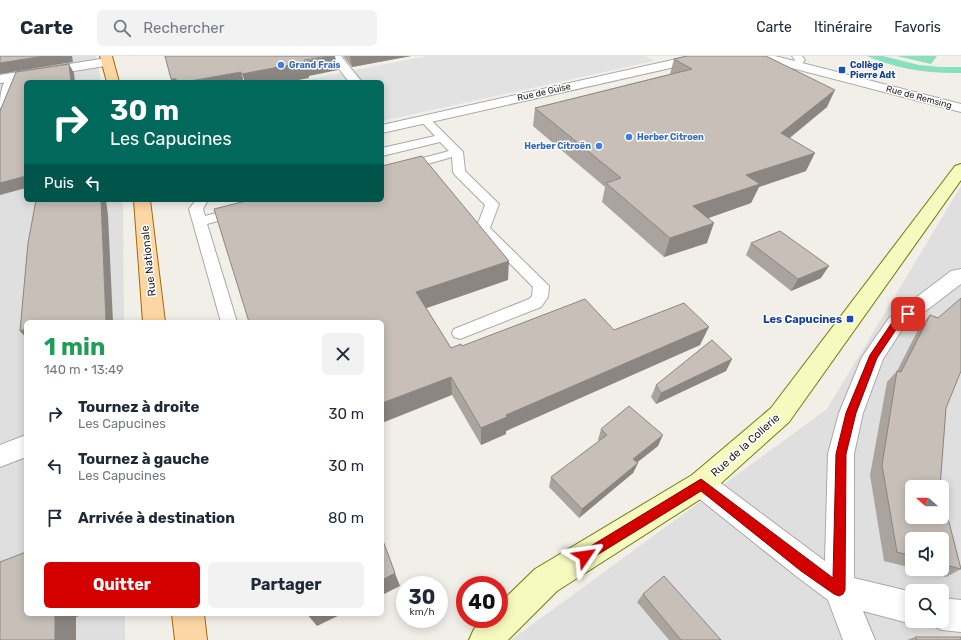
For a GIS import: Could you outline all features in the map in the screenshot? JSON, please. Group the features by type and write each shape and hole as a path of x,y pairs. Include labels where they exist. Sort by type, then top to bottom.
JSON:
{"main road":[{"path":"107,59 112,80"},
{"name":"Rue Nationale","path":"142,202 154,320"},
{"path":"188,616 191,640"}],"street":[{"path":"335,56 354,80"},
{"name":"Rue de Guise","path":"387,128 706,56"},
{"name":"Rue de Remsing","path":"761,56 797,60 961,108"},
{"path":"6,78 107,59"},
{"name":"Rue de la Collerie","path":"484,640 546,580 701,484 780,414 961,169"},
{"path":"859,640 839,590 841,454 854,406 873,357 896,323 958,276 961,276"},
{"path":"0,456 24,447"},
{"path":"701,484 839,590 905,606"},
{"path":"949,615 961,616"}],"lane":[{"path":"0,105 6,78"},
{"path":"424,120 457,152 459,172 492,204 483,229 541,286 540,297 535,303 460,333"},
{"path":"384,152 442,138"},
{"path":"384,172 457,152"},
{"path":"201,202 196,209 228,320"},
{"path":"200,222 273,202"}],"shaded area":[{"path":"0,56 96,56 101,80 24,80 24,202 123,202 124,320 24,320 24,616 125,616 125,640 0,640"},
{"path":"427,56 645,56 654,61 384,121 384,80 304,80"},
{"path":"961,186 961,640 511,640 827,409"}],"green space":[{"path":"867,56 883,56 919,65 961,67 961,73 937,73 913,70 878,61"},
{"path":"897,56 937,56 931,64"}],"building":[{"path":"0,56 44,56 0,63"},
{"path":"165,56 328,56 242,74 241,72 196,80 171,79"},
{"path":"687,56 766,56 835,90 781,133 815,153 746,175 760,184 693,206 714,223 670,238 606,183 621,178 535,108 692,69 674,59"},
{"path":"69,64 71,80 24,80 24,177 0,183 0,111 16,72"},
{"path":"422,156 509,261 416,292 451,348 461,344 462,346 585,299 614,330 684,303 709,327 506,415 507,417 481,428 451,377 384,402 384,320 248,320 214,209 242,202 384,202 384,166"},
{"path":"36,202 101,202 106,320 24,320 24,330 20,331 28,243"},
{"path":"780,231 829,266 798,279 751,243"},
{"path":"961,298 961,371 946,408 941,480 905,480 905,524 949,524 949,522 961,569 949,566 949,532 905,532 905,554 897,552 882,465 897,371 901,372 930,315 938,318"},
{"path":"712,340 732,359 661,393 656,385"},
{"path":"629,406 663,435 633,459 638,463 582,509 551,477 607,435 601,429"},
{"path":"384,543 395,573 384,579"},
{"path":"24,553 24,616 55,616 55,640 0,640 0,562"},
{"path":"664,576 721,640 681,640 643,594"},
{"path":"915,637 961,637 961,640 917,640"}],"place":[{"name":"Grand Frais","path":"281,65"},
{"name":"Collège Pierre Adt","path":"842,70"},
{"name":"Herber Citroen","path":"629,137"},
{"name":"Herber Citroën","path":"599,146"},
{"name":"Les Capucines","path":"850,319"}],"route":[{"path":"585,556 701,484 839,590 841,454 844,441 851,413 873,357 896,323 908,314"}]}
